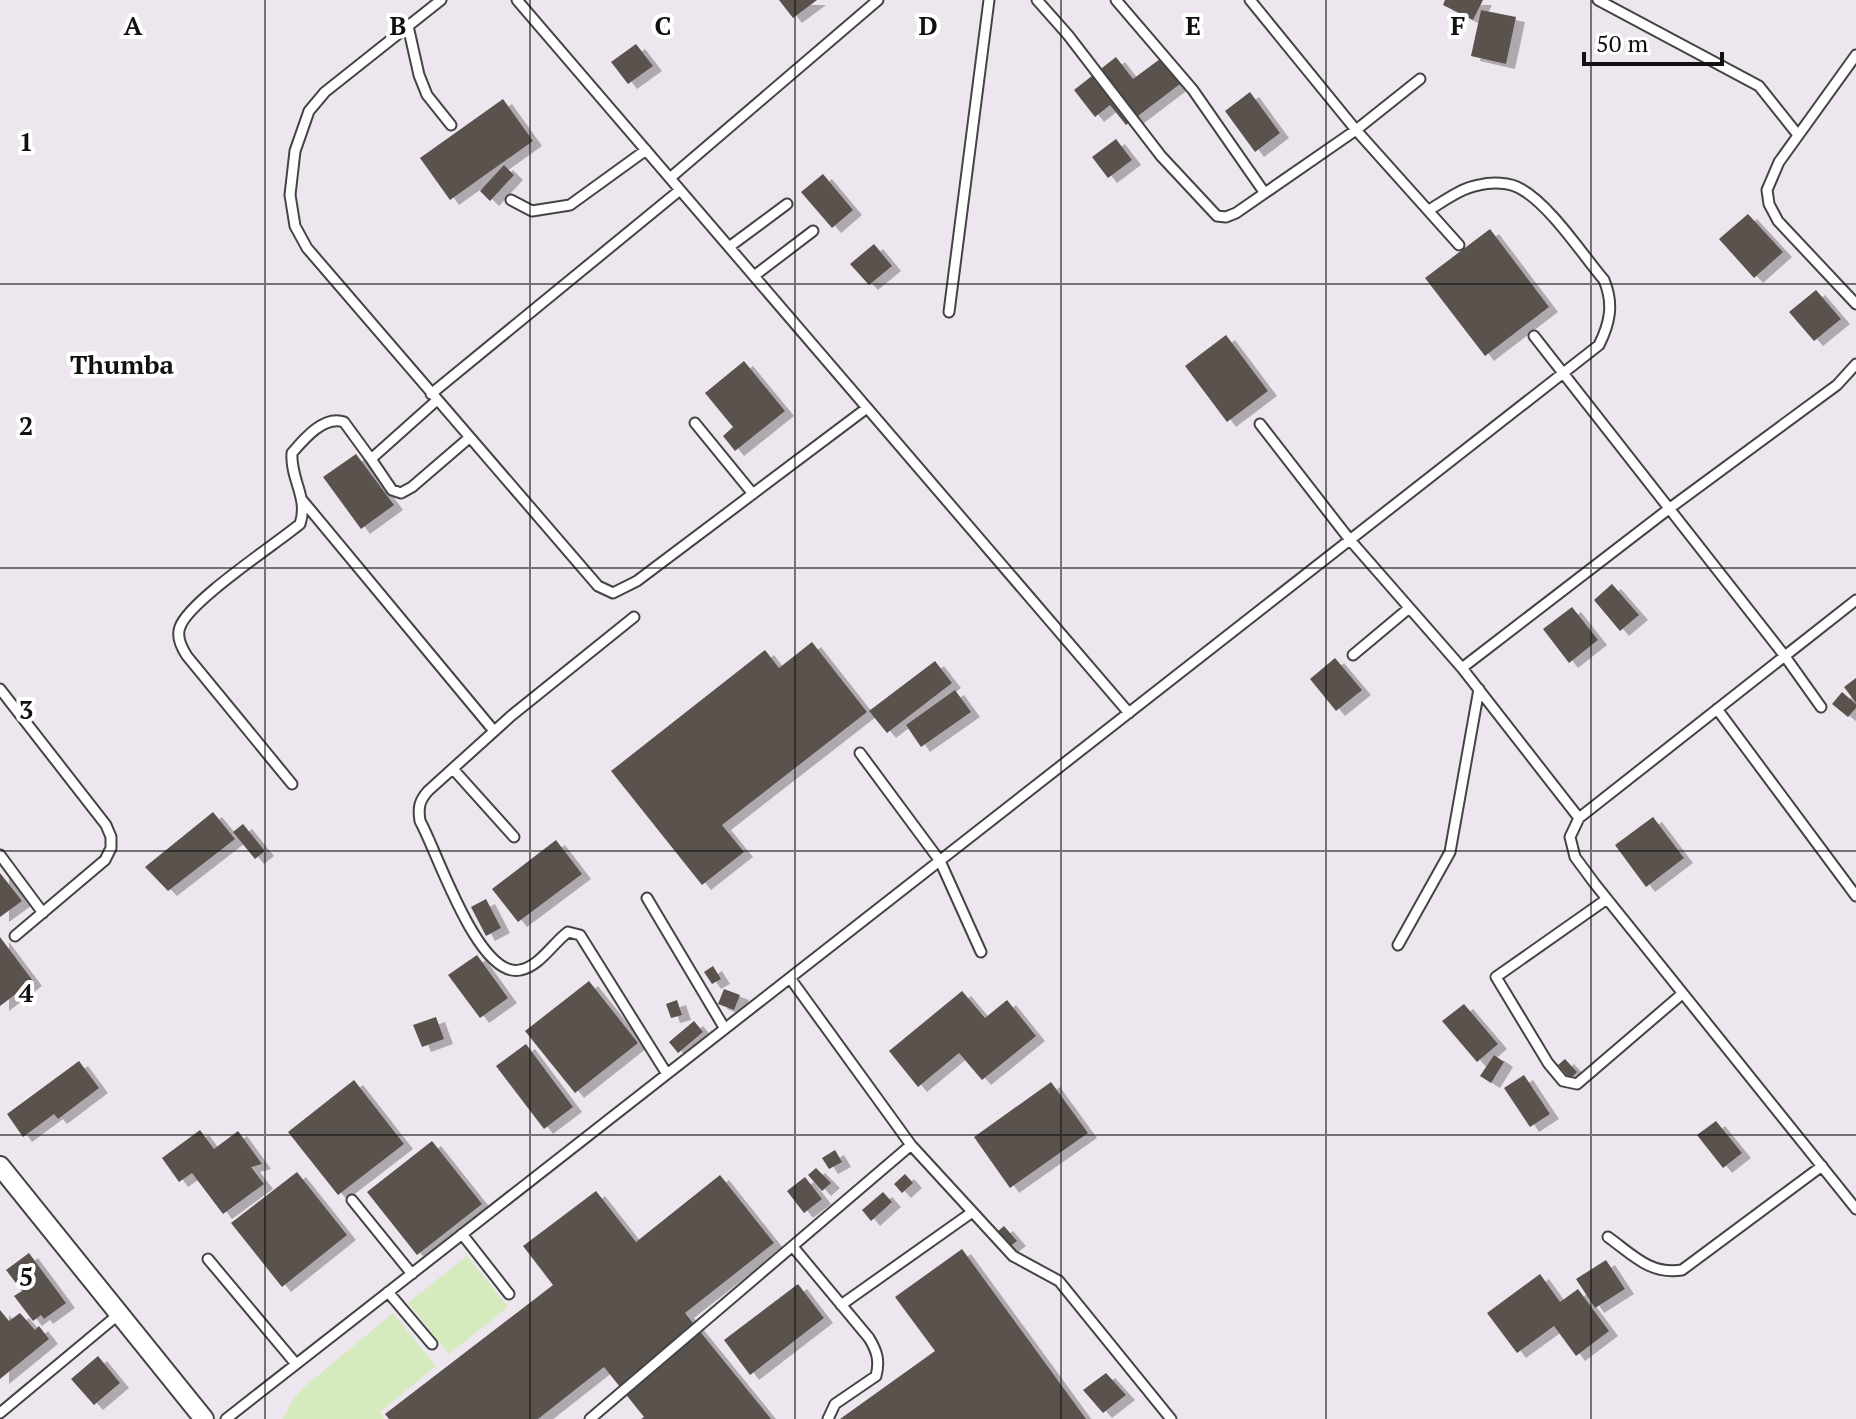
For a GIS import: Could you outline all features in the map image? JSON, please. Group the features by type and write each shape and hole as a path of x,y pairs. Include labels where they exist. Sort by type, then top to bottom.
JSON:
{"street":[{"path":"0,1166 204,1419"}],"lane":[{"path":"441,0 325,92 309,111 295,151 290,195 295,226 307,248 598,586 613,593 637,581 867,408"},
{"path":"517,0 1129,713"},
{"path":"670,178 878,0"},
{"path":"949,312 989,0"},
{"path":"1037,0 1068,35 1161,156 1217,216 1236,213 1356,130 1420,79"},
{"path":"1116,0 1193,90 1264,192"},
{"path":"1250,0 1356,130 1459,245"},
{"path":"1598,0 1759,86 1798,135"},
{"path":"408,26 419,75 427,95 451,125"},
{"path":"1856,55 1798,135 1771,176 1767,190 1769,204 1778,221 1856,304"},
{"path":"511,200 532,211 570,205 646,150"},
{"path":"226,1419 1599,345 1610,314 1611,296 1604,280 1539,202 1519,187 1495,183 1462,191 1429,210"},
{"path":"371,459 434,397 680,190"},
{"path":"729,247 787,204"},
{"path":"754,276 813,231"},
{"path":"1534,336 1784,655 1821,707"},
{"path":"1462,668 1670,508 1837,385 1856,364"},
{"path":"292,784 187,656 178,635 180,626 197,604 300,524 304,512 303,501 294,474 292,453 328,422 337,419 344,422 392,490 401,493 469,438"},
{"path":"695,423 753,494"},
{"path":"1260,424 1350,540 1462,668 1579,818"},
{"path":"303,501 494,731"},
{"path":"1856,600 1579,818 1572,828 1570,846 1607,899 1856,1209"},
{"path":"1353,655 1408,609"},
{"path":"634,617 494,731 421,799 418,809 420,821 469,928 487,955 497,964 516,972 531,967 568,932 580,935 667,1074"},
{"path":"1398,945 1450,852 1479,689"},
{"path":"1,691 94,808 111,837 111,848 105,860 15,936"},
{"path":"1717,709 1856,896"},
{"path":"860,753 940,861 981,952"},
{"path":"453,769 514,837"},
{"path":"0,855 43,913"},
{"path":"647,898 725,1029"},
{"path":"1607,899 1496,977 1548,1063 1563,1081 1577,1084 1682,994"},
{"path":"790,978 911,1145 1013,1256 1059,1281 1171,1419"},
{"path":"590,1419 911,1145"},
{"path":"1608,1237 1646,1265 1665,1272 1682,1270 1822,1166"},
{"path":"352,1200 412,1274"},
{"path":"841,1305 971,1213"},
{"path":"462,1234 509,1294"},
{"path":"794,1248 875,1348 879,1364 876,1376 835,1404 828,1419"},
{"path":"208,1259 296,1364"},
{"path":"388,1292 432,1344"},
{"path":"0,1413 119,1314"}],"shaded area":[{"path":"0,0 1856,0 1856,1419 0,1419"}],"green space":[{"path":"467,1256 508,1307 449,1354 408,1303"},
{"path":"393,1313 436,1366 380,1412 384,1419 283,1419 303,1388"}],"building":[{"path":"779,0 817,0 793,18"},
{"path":"1445,0 1483,0 1473,20 1443,5"},
{"path":"1481,10 1516,17 1506,64 1471,56"},
{"path":"636,44 653,66 628,84 611,62"},
{"path":"1116,57 1133,79 1160,59 1180,84 1126,125 1110,105 1095,117 1074,90"},
{"path":"1250,92 1280,133 1255,152 1225,111"},
{"path":"503,99 533,141 450,200 420,158"},
{"path":"1116,139 1132,160 1108,178 1092,157"},
{"path":"504,165 514,175 490,201 480,191"},
{"path":"823,174 853,210 832,228 801,192"},
{"path":"1748,214 1783,252 1754,278 1719,239"},
{"path":"1490,229 1549,307 1485,356 1425,278"},
{"path":"874,244 892,266 869,285 850,264"},
{"path":"1816,290 1841,319 1814,341 1789,312"},
{"path":"1226,335 1268,391 1227,422 1185,366"},
{"path":"744,361 785,411 735,451 723,436 733,427 705,393"},
{"path":"356,454 394,505 361,529 323,477"},
{"path":"1612,584 1639,615 1620,631 1594,600"},
{"path":"1572,607 1598,640 1569,663 1543,629"},
{"path":"812,642 867,712 722,825 744,852 702,885 611,771 765,650 779,668"},
{"path":"1335,658 1362,690 1336,711 1310,679"},
{"path":"935,661 952,683 887,733 869,711"},
{"path":"1856,678 1856,703 1844,687"},
{"path":"955,690 971,712 921,747 906,725"},
{"path":"1842,692 1856,704 1848,717 1832,704"},
{"path":"213,812 235,839 168,891 145,867"},
{"path":"1653,817 1684,858 1646,887 1615,845"},
{"path":"243,824 265,851 255,859 233,832"},
{"path":"556,840 582,874 518,922 492,889"},
{"path":"0,873 22,901 0,917"},
{"path":"486,899 501,928 486,936 471,907"},
{"path":"0,937 33,981 0,1006"},
{"path":"477,955 508,998 480,1018 448,975"},
{"path":"713,966 721,979 712,984 704,972"},
{"path":"589,981 638,1043 575,1093 525,1031"},
{"path":"724,989 740,995 734,1010 718,1004"},
{"path":"962,991 985,1018 1007,1000 1036,1036 982,1080 959,1053 918,1087 889,1051"},
{"path":"677,1000 682,1015 671,1018 666,1004"},
{"path":"1464,1004 1498,1044 1477,1062 1442,1021"},
{"path":"436,1017 444,1039 422,1047 413,1025"},
{"path":"694,1021 703,1032 678,1053 669,1042"},
{"path":"526,1044 573,1107 544,1129 496,1066"},
{"path":"1494,1055 1504,1062 1491,1083 1480,1076"},
{"path":"1565,1059 1577,1072 1570,1079 1558,1065"},
{"path":"79,1061 99,1088 58,1119 54,1114 23,1137 7,1114"},
{"path":"1524,1075 1550,1114 1530,1127 1504,1088"},
{"path":"354,1080 404,1144 338,1195 288,1132"},
{"path":"1051,1082 1088,1133 1010,1188 974,1137"},
{"path":"1716,1121 1742,1153 1723,1168 1697,1135"},
{"path":"200,1130 214,1149 238,1131 262,1164 251,1167 264,1184 223,1214 192,1173 179,1182 162,1158"},
{"path":"432,1141 482,1204 417,1255 367,1192"},
{"path":"835,1150 842,1162 829,1169 822,1158"},
{"path":"816,1168 831,1183 822,1191 808,1175"},
{"path":"297,1172 347,1235 282,1287 231,1223"},
{"path":"905,1174 913,1183 902,1193 894,1184"},
{"path":"720,1175 774,1243 685,1313 771,1419 641,1419 644,1417 604,1367 538,1419 389,1419 385,1414 553,1285 523,1246 596,1191 636,1242"},
{"path":"805,1177 822,1199 804,1213 787,1191"},
{"path":"883,1192 892,1202 871,1221 862,1210"},
{"path":"1004,1226 1017,1241 1008,1248 996,1233"},
{"path":"962,1249 1086,1419 840,1419 935,1351 895,1297"},
{"path":"29,1253 66,1303 44,1319 41,1315 33,1321 14,1296 22,1291 6,1270"},
{"path":"1606,1260 1625,1289 1595,1308 1576,1279"},
{"path":"1540,1274 1560,1302 1578,1289 1609,1331 1576,1356 1554,1326 1517,1353 1487,1313"},
{"path":"798,1284 824,1318 750,1375 724,1340"},
{"path":"0,1310 9,1321 20,1313 35,1330 39,1326 49,1339 0,1379"},
{"path":"98,1356 120,1383 94,1405 71,1379"},
{"path":"1106,1373 1126,1395 1103,1413 1083,1390"}],"district":[{"name":"Thumba","path":"122,364"}]}
